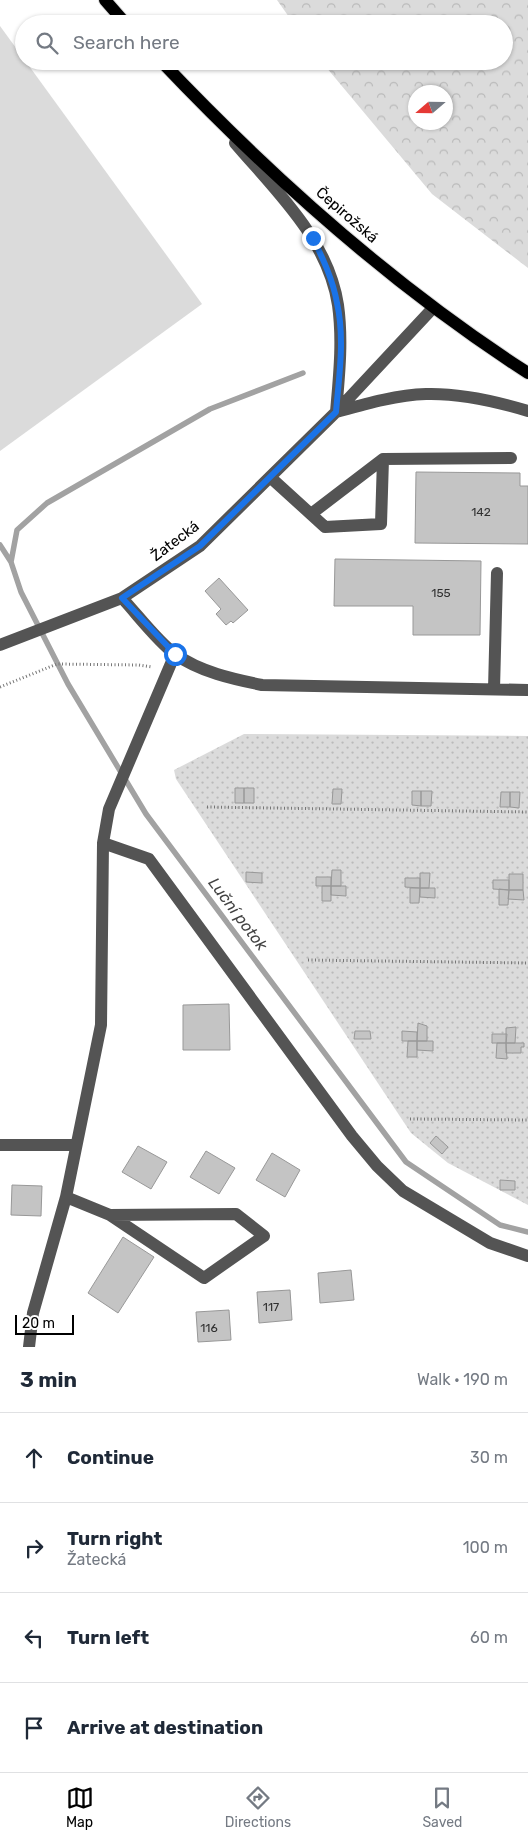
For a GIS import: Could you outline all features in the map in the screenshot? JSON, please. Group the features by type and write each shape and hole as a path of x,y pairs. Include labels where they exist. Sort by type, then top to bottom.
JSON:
{"main road":[{"path":"105,0 118,15"},
{"name":"Čepirožská","path":"169,70 207,110 317,211 433,308 528,373"}],"street":[{"path":"207,110 295,213 313,238 327,268 338,304 340,340 336,412 385,399 426,394 462,395 528,411"},
{"name":"Žatecká","path":"0,645 122,598 200,546 336,412 433,308"},
{"path":"310,514 383,459 511,458"},
{"path":"270,478 325,527 381,524 383,459"},
{"path":"494,689 497,573"},
{"path":"122,598 175,654 212,672 262,685 528,690"},
{"path":"29,1347 33,1313 66,1197 101,1025 103,843 109,809 175,654"},
{"path":"103,843 149,859 352,1136 377,1166 403,1191 482,1238 528,1256"},
{"path":"0,1145 76,1145"},
{"path":"66,1197 110,1215 204,1278 264,1236 236,1214 110,1215"}],"path":[{"path":"0,688 57,664 139,665 168,670"},
{"path":"206,807 528,812"},
{"path":"308,960 528,963"},
{"path":"410,1118 528,1120"}],"green space":[{"path":"277,0 528,0 528,268 432,194 329,70 513,70 513,15 288,15"},
{"path":"0,26 15,47 15,70 32,70 202,304 0,451"},
{"path":"244,734 528,736 528,1205 448,1163 411,1133 176,779 174,770"}],"building":[{"path":"416,472 520,473 520,486 528,486 528,544 415,543"},
{"path":"335,559 481,561 480,635 413,635 413,606 334,606"},
{"path":"219,578 248,610 233,623 231,621 226,625 216,614 221,609 205,591"},
{"path":"235,788 244,788 244,803 235,803"},
{"path":"244,788 254,788 254,803 244,803"},
{"path":"333,789 342,789 341,804 332,804"},
{"path":"412,791 421,791 421,806 412,805"},
{"path":"421,791 432,791 431,806 421,806"},
{"path":"501,792 510,792 510,807 500,807"},
{"path":"510,792 520,792 519,808 510,807"},
{"path":"332,870 341,870 341,886 331,886"},
{"path":"246,872 262,873 262,883 246,882"},
{"path":"420,873 430,873 429,888 420,888"},
{"path":"509,874 523,874 523,890 509,890"},
{"path":"316,877 331,877 331,886 316,886"},
{"path":"405,878 420,878 420,888 405,887"},
{"path":"493,880 509,880 509,890 493,889"},
{"path":"322,886 331,886 331,901 322,901"},
{"path":"331,886 346,886 346,896 331,895"},
{"path":"410,888 420,888 419,903 410,903"},
{"path":"420,888 435,888 435,898 420,897"},
{"path":"499,889 509,890 508,905 499,905"},
{"path":"509,890 523,890 524,900 508,899"},
{"path":"229,1004 230,1050 183,1050 183,1005"},
{"path":"418,1023 427,1026 427,1041 417,1041"},
{"path":"516,1027 515,1043 506,1043 506,1028"},
{"path":"355,1031 370,1031 371,1039 354,1039"},
{"path":"402,1031 417,1032 417,1041 402,1041"},
{"path":"492,1034 507,1034 506,1043 492,1043"},
{"path":"408,1041 417,1041 417,1057 407,1057"},
{"path":"417,1041 433,1041 433,1051 417,1050"},
{"path":"497,1043 506,1043 507,1059 496,1058"},
{"path":"506,1043 524,1043 524,1047 521,1047 521,1053 506,1053"},
{"path":"436,1136 448,1147 442,1154 430,1143"},
{"path":"138,1146 167,1162 151,1189 122,1172"},
{"path":"206,1151 235,1168 219,1194 190,1177"},
{"path":"272,1153 300,1170 285,1197 256,1180"},
{"path":"500,1180 515,1181 515,1190 500,1190"},
{"path":"12,1185 42,1186 41,1216 11,1215"},
{"path":"123,1237 154,1257 118,1313 88,1293"},
{"path":"351,1270 354,1300 320,1303 318,1273"},
{"path":"290,1290 292,1320 259,1323 257,1292"},
{"path":"229,1310 231,1340 198,1342 196,1312"}],"waterway":[{"path":"11,562 17,530 47,503 210,409 303,373"},
{"name":"Luční potok","path":"0,545 11,562 21,592 68,684 146,814 406,1162 500,1225 528,1232"}],"route":[{"path":"175,654 122,598 200,546 336,412 340,340 338,304 327,268 313,238"}]}
